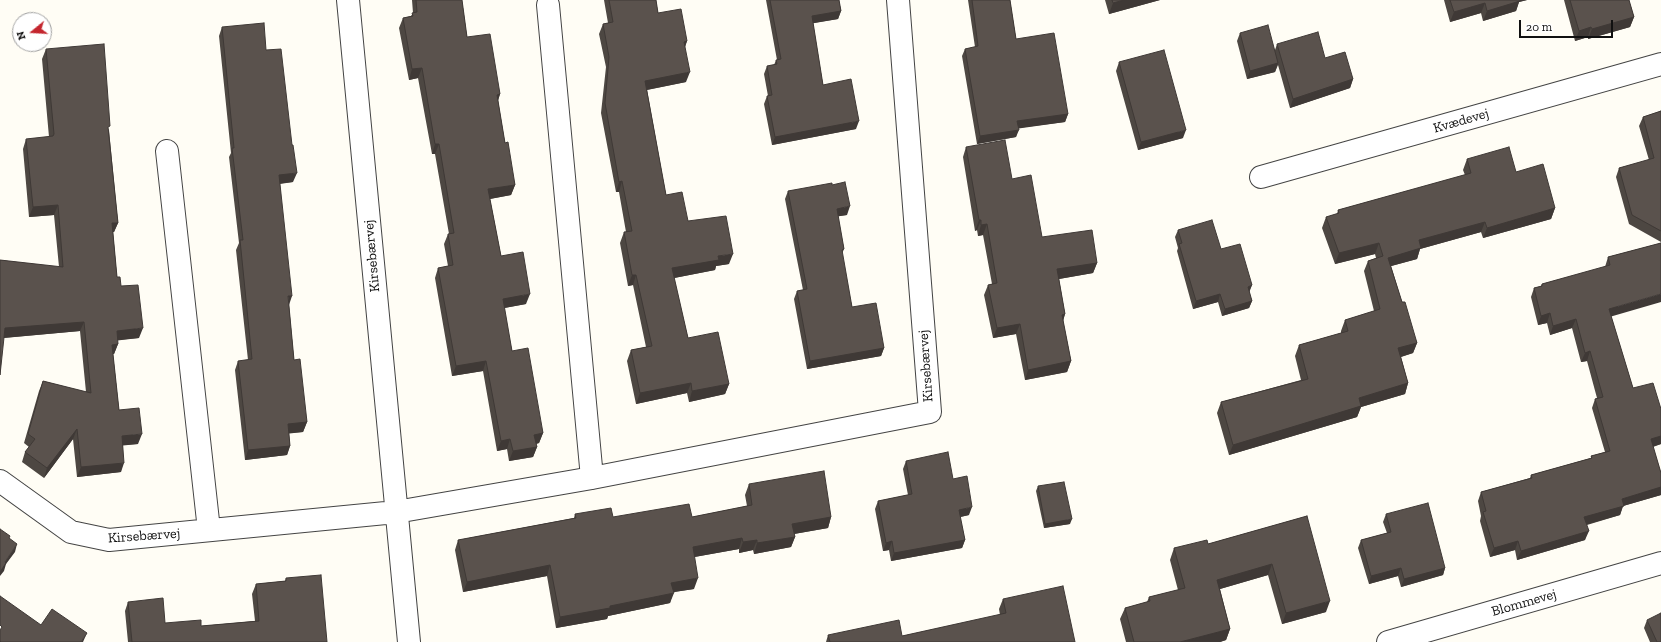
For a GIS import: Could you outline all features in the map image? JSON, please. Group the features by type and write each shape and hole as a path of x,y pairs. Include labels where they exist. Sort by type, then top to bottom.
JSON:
{"street":[{"name":"Kirsebærvej","path":"348,0 409,642"},
{"name":"Kirsebærvej","path":"0,481 71,532 110,540 396,512 592,478 930,412 898,0"},
{"path":"548,5 592,478"},
{"name":"Kvædevej","path":"1260,177 1661,64"},
{"path":"167,151 209,530"},
{"name":"Blommevej","path":"1388,642 1420,638 1661,563"}],"building":[{"path":"416,0 462,0 467,37 490,34 500,94 497,95 505,143 508,142 515,185 488,189 501,256 523,252 530,294 503,299 512,351 528,348 543,433 534,435 537,447 513,451 510,439 501,441 486,361 456,366 438,268 453,265 448,234 454,233 439,144 435,144 422,68 412,69 403,18 413,16 412,13 417,12"},
{"path":"609,0 656,0 658,13 681,9 687,41 684,42 690,72 645,81 666,195 682,192 688,221 726,216 733,254 718,256 719,260 672,268 688,338 718,332 729,384 692,391 691,383 640,393 631,350 652,346 636,275 632,275 624,232 632,231 622,181 619,182 605,103 609,57 603,24 613,22"},
{"path":"770,0 839,0 841,11 812,16 823,85 851,79 859,121 775,137 767,96 772,95 767,66 777,64 776,60 781,59"},
{"path":"972,0 1010,0 1016,39 1054,33 1068,114 1017,121 1019,130 980,136 965,49 978,46"},
{"path":"1112,0 1124,0 1113,3"},
{"path":"1450,0 1520,1 1487,11 1485,3 1454,12"},
{"path":"1570,0 1629,0 1634,17 1592,29 1591,27 1579,31"},
{"path":"264,23 266,50 281,49 292,145 297,173 279,175 292,296 288,296 294,360 300,359 307,422 288,424 290,446 248,450 238,361 252,359 240,240 243,240 232,148 234,148 222,27"},
{"path":"1268,25 1278,63 1250,71 1240,33"},
{"path":"1318,32 1325,58 1345,52 1353,79 1293,99 1277,44"},
{"path":"104,44 110,126 108,127 118,223 112,223 117,277 120,277 121,286 138,285 143,328 117,331 118,344 112,345 119,410 139,408 142,434 122,436 124,463 81,467 77,429 47,468 25,452 35,439 28,434 43,381 91,393 84,322 5,328 0,375 0,260 63,267 58,205 33,207 26,139 53,136 54,134 46,52 52,52 52,48"},
{"path":"1164,50 1186,130 1141,142 1119,62"},
{"path":"1661,111 1661,231 1632,215 1619,168 1654,158 1643,117"},
{"path":"1005,140 1012,179 1031,175 1042,237 1092,230 1097,263 1057,269 1065,314 1062,315 1071,361 1028,370 1020,324 997,328 988,285 997,283 987,224 981,225 981,220 979,220 966,147"},
{"path":"1509,147 1516,172 1543,164 1555,208 1487,228 1485,222 1419,240 1421,248 1388,258 1402,302 1405,302 1417,343 1398,348 1408,383 1359,398 1361,406 1233,445 1221,402 1308,379 1299,345 1348,331 1345,320 1380,309 1368,261 1383,256 1379,243 1339,253 1326,217 1339,213 1338,210 1471,173 1467,159"},
{"path":"845,182 850,206 837,209 844,249 842,250 852,307 876,303 884,348 810,361 797,291 807,289 788,191"},
{"path":"1212,220 1221,249 1240,244 1252,285 1248,287 1252,301 1225,309 1220,294 1196,301 1179,244 1182,243 1178,230"},
{"path":"1661,243 1661,294 1609,309 1633,388 1653,383 1661,409 1661,436 1651,439 1661,473 1661,487 1622,499 1624,506 1584,517 1589,531 1521,551 1518,541 1494,548 1483,512 1486,511 1481,492 1532,478 1531,475 1592,458 1591,456 1610,451 1595,399 1603,397 1590,351 1585,353 1576,319 1553,326 1550,313 1541,316 1534,288 1542,286 1542,284 1610,265 1608,257"},
{"path":"948,452 953,479 967,476 972,507 959,510 965,540 894,553 892,541 886,543 878,501 912,494 906,461"},
{"path":"824,471 831,517 792,524 795,537 757,543 757,540 743,542 742,538 693,547 698,578 671,583 674,593 610,606 610,608 560,617 550,565 467,582 458,540 576,518 575,514 611,508 613,517 689,504 692,517 752,505 749,484"},
{"path":"1064,482 1072,519 1045,524 1038,486"},
{"path":"1428,503 1445,568 1404,579 1401,568 1371,576 1361,540 1391,532 1386,514"},
{"path":"1307,516 1330,601 1286,613 1272,564 1217,580 1230,629 1180,642 1134,642 1125,608 1150,601 1149,597 1185,588 1174,548 1207,540 1208,544"},
{"path":"0,529 10,536 9,538 17,544 0,572"},
{"path":"321,575 327,642 132,642 128,602 163,598 165,623 201,620 201,626 259,621 256,584 286,581 286,578"},
{"path":"1063,586 1075,642 830,642 828,635 899,620 902,636 1006,613 1003,599"},
{"path":"0,596 41,625 52,609 87,633 81,642 1,642 0,630 2,627 0,625"},
{"path":"1661,613 1661,642 1657,642 1647,620"}]}
